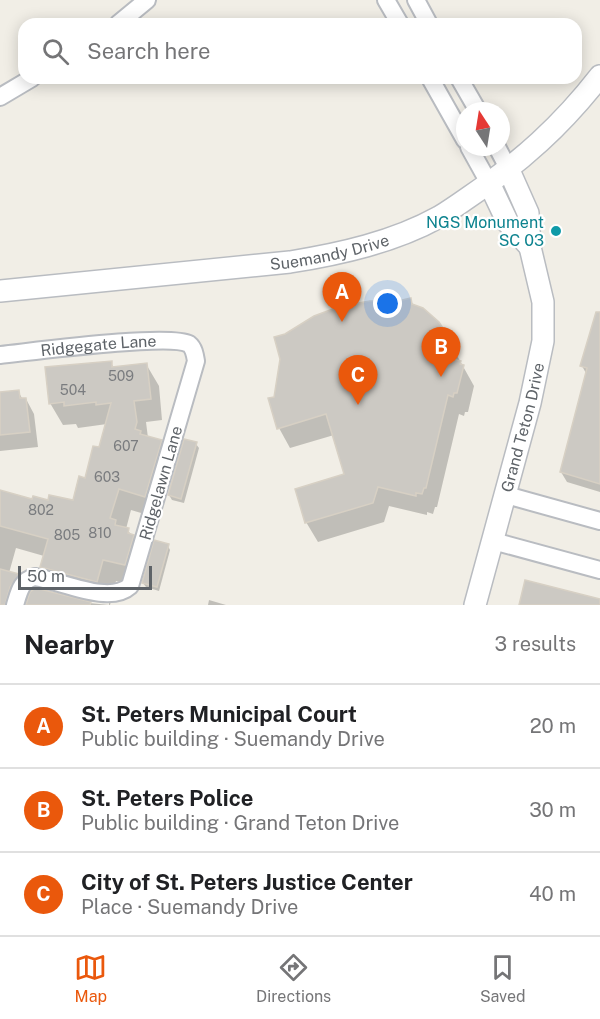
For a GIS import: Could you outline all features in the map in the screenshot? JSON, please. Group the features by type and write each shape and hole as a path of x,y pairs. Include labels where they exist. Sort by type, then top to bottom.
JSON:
{"street":[{"path":"125,18 147,0"},
{"path":"386,0 396,18"},
{"path":"416,0 426,18"},
{"name":"Suemandy Drive","path":"0,291 236,268 330,255 382,240 438,218 489,183 542,142 600,76"},
{"path":"0,97 22,84"},
{"path":"433,84 456,124"},
{"path":"462,84 473,102"},
{"path":"474,156 489,183"},
{"path":"502,156 508,168"},
{"name":"Grand Teton Drive","path":"475,605 530,403 543,341 543,302 530,247 528,213 508,168"},
{"name":"Grand Teton Drive","path":"489,183 508,223 530,247"},
{"name":"Ridgegate Lane","path":"0,355 173,340 189,345 194,351"},
{"name":"Ridgelawn Lane","path":"15,605 23,584 28,578 35,577 104,596 124,592 130,586 196,361 194,351"},
{"path":"506,495 600,521"},
{"path":"493,541 600,570"}],"building":[{"path":"411,298 412,304 423,308 439,322 446,333 450,348 455,349 453,359 461,361 460,364 464,365 457,393 454,393 453,397 448,395 426,488 422,494 416,493 416,496 378,487 373,503 305,523 295,489 344,474 326,414 277,429 268,398 274,397 280,359 274,337 285,334 314,316 341,306"},
{"path":"596,312 600,312 600,484 560,472 587,368 580,366"},
{"path":"112,361 112,367 147,363 151,399 134,401 137,422 135,429 141,431 140,434 162,440 145,497 119,489 110,518 116,520 115,525 129,528 128,533 134,535 125,565 103,560 97,582 40,567 48,539 0,526 0,490 32,499 33,496 48,500 49,495 73,500 79,476 85,478 93,446 99,447 111,403 96,405 96,402 64,406 64,402 49,404 45,367"},
{"path":"19,390 20,398 26,398 30,432 0,435 0,392"},
{"path":"184,439 197,442 181,499 168,495"},
{"path":"154,540 169,544 157,587 142,583"},
{"path":"0,569 19,574 10,587 5,605 0,605"},
{"path":"525,580 600,599 600,605 519,605"},
{"path":"36,588 91,602 90,605 26,605 30,592"}],"place":[{"name":"NGS Monument SC 03","path":"556,231"},
{"name":"St. Peters Municipal Court","path":"342,322"},
{"name":"St. Peters Police","path":"441,377"},
{"name":"City of St. Peters Justice Center","path":"358,405"}]}
